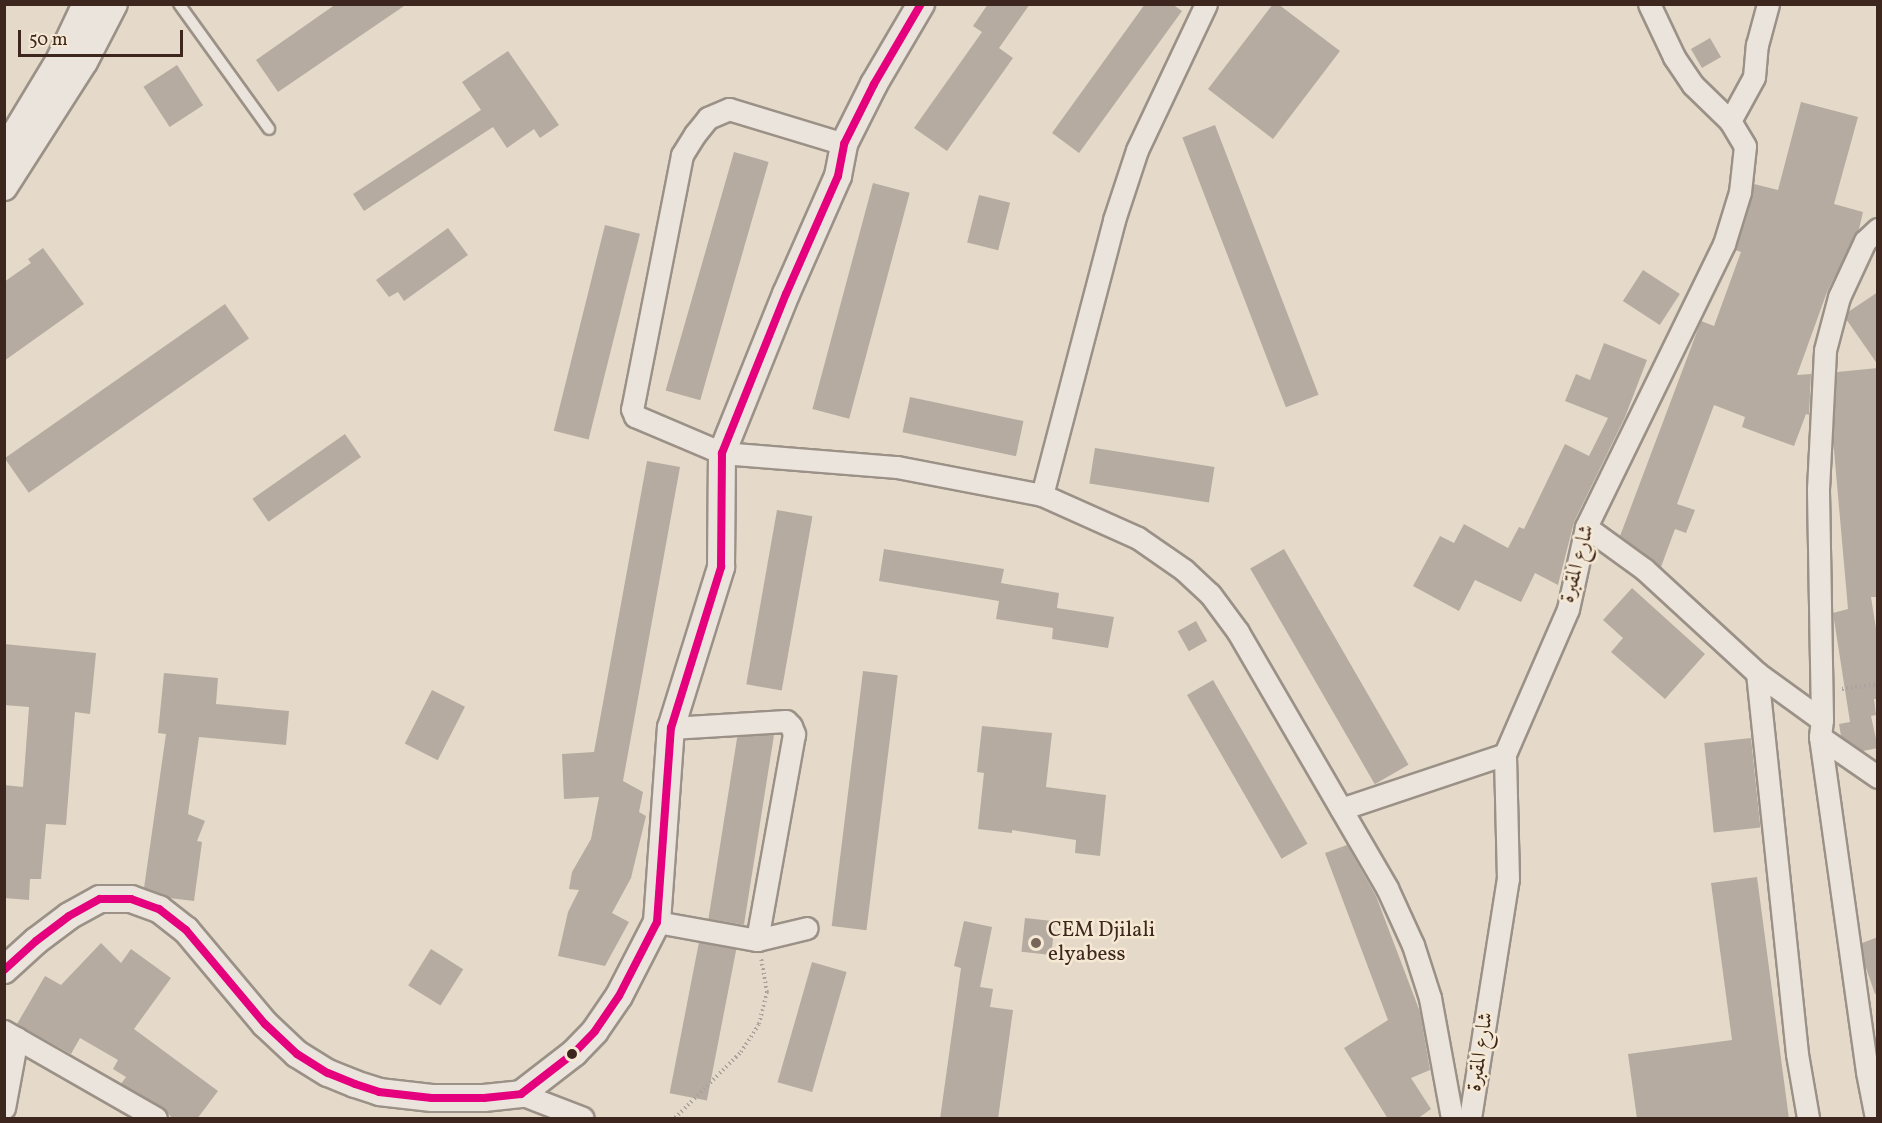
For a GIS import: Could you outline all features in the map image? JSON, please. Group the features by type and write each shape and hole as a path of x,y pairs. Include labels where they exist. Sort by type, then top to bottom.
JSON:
{"street":[{"path":"4,152 60,59 86,4"},
{"path":"7,179 79,70 114,4"},
{"path":"521,1094 574,1053 595,1031 619,996 657,922 671,728 721,567 722,453 786,294 838,176 844,144 874,84 921,4"},
{"path":"1042,495 1114,220 1137,150 1206,4"},
{"name":"شارع المقبرة","path":"1470,1119 1508,879 1505,754 1568,609 1586,527 1724,244 1740,192 1745,146 1730,121 1693,85 1674,57 1649,4"},
{"path":"1730,121 1754,77 1757,45 1768,4"},
{"path":"844,144 729,109 708,118 682,155 632,409 635,416 722,453 897,467 1042,495 1138,538 1184,570 1210,594 1238,632 1387,888 1413,945 1430,998 1452,1119"},
{"path":"1876,1119 1867,1072 1821,729 1818,489 1825,350 1839,297 1865,241 1878,229"},
{"path":"1586,527 1644,569 1757,673 1878,777"},
{"path":"1757,673 1797,1054 1808,1119"},
{"path":"671,728 786,721 791,726 794,734 758,940"},
{"path":"1341,809 1505,754"},
{"path":"4,970 36,941 69,916 100,899 131,899 159,909 186,930 265,1024 297,1054 328,1073 379,1092 432,1098 521,1094 583,1119"},
{"path":"657,922 758,940 807,928"},
{"path":"4,1108 11,1035 156,1119"}],"lane":[{"path":"179,4 269,129"}],"path":[{"path":"1821,693 1878,684"},
{"path":"675,1119 741,1052 759,1024 767,992 758,940"}],"building":[{"path":"336,4 407,4 278,92 256,60"},
{"path":"988,4 1030,4 999,48 1013,58 947,151 914,128 982,32 973,26"},
{"path":"1145,4 1172,4 1182,11 1079,153 1052,133"},
{"path":"1273,4 1278,4 1340,51 1273,139 1208,89"},
{"path":"1710,38 1721,57 1702,68 1691,49"},
{"path":"508,51 559,125 540,138 534,129 507,148 493,127 364,211 353,194 481,110 462,82"},
{"path":"177,65 203,105 170,127 143,87"},
{"path":"1801,102 1858,117 1834,204 1863,212 1859,229 1827,292 1797,375 1811,374 1809,415 1806,414 1794,446 1742,427 1745,417 1714,405 1677,504 1695,510 1686,533 1675,529 1661,567 1620,536 1701,321 1714,326 1741,252 1735,250 1754,184 1778,190"},
{"path":"1215,125 1319,395 1286,407 1182,138"},
{"path":"734,152 769,162 700,400 666,390"},
{"path":"873,183 910,193 849,419 812,409"},
{"path":"979,195 1010,203 998,250 967,243"},
{"path":"605,225 640,234 589,439 554,431"},
{"path":"448,228 468,255 404,301 398,292 389,297 376,280"},
{"path":"43,248 84,304 4,361 4,282 31,263 28,259"},
{"path":"1643,270 1680,294 1660,325 1623,301"},
{"path":"1878,292 1878,365 1846,319 1848,312"},
{"path":"225,304 249,338 29,493 5,458"},
{"path":"1604,343 1647,360 1625,417 1574,522 1558,585 1535,573 1521,602 1475,580 1459,611 1413,586 1440,536 1454,543 1464,524 1508,548 1519,527 1524,529 1565,444 1589,456 1608,418 1565,401 1576,374 1590,380"},
{"path":"1878,368 1878,597 1871,597 1878,641 1878,699 1874,699 1876,715 1871,716 1878,748 1863,751 1841,736 1839,724 1850,722 1833,613 1848,609 1833,439 1837,372"},
{"path":"910,397 1023,421 1016,456 903,432"},
{"path":"345,434 361,457 268,522 252,499"},
{"path":"1095,448 1215,467 1209,502 1089,484"},
{"path":"647,461 680,467 623,781 643,792 639,812 646,816 631,878 612,913 629,922 605,966 558,956 568,912 579,890 569,889 572,872 591,839 599,797 564,799 562,754 594,752"},
{"path":"777,510 812,516 782,691 746,684"},
{"path":"884,549 1004,569 1001,583 1059,593 1057,608 1114,617 1108,648 1052,639 1053,628 996,619 999,601 879,581"},
{"path":"1284,549 1408,765 1375,784 1250,568"},
{"path":"1632,588 1705,654 1665,699 1611,652 1623,638 1603,620"},
{"path":"1196,621 1207,641 1189,651 1178,631"},
{"path":"4,644 96,653 90,714 75,712 66,825 46,824 41,879 30,879 29,900 4,898 4,785 23,787 29,707 4,705"},
{"path":"863,671 898,675 866,930 832,926"},
{"path":"164,673 218,678 216,704 289,711 286,745 199,737 188,814 205,821 197,841 202,842 194,901 169,898 144,888 166,734 158,733"},
{"path":"1213,680 1308,844 1282,859 1187,695"},
{"path":"432,690 465,707 438,760 405,743"},
{"path":"982,726 1052,733 1046,787 1106,795 1100,856 1075,853 1076,840 1012,830 1012,833 978,829 984,773 977,772"},
{"path":"738,729 774,735 744,925 708,919"},
{"path":"1751,738 1760,828 1714,832 1704,743"},
{"path":"1347,845 1376,896 1420,1012 1430,1070 1411,1078 1431,1109 1417,1119 1388,1119 1344,1048 1388,1020 1325,853"},
{"path":"1757,877 1789,1119 1637,1119 1628,1054 1732,1040 1711,883"},
{"path":"1025,918 1055,921 1051,955 1021,952"},
{"path":"964,921 992,927 980,987 993,989 990,1007 1013,1010 998,1119 940,1119 961,968 954,966"},
{"path":"1878,937 1878,993 1875,994 1865,965 1862,943"},
{"path":"699,942 736,949 707,1100 670,1093"},
{"path":"101,943 121,963 131,949 171,978 134,1029 218,1091 197,1119 173,1119 162,1107 121,1084 126,1077 113,1069 118,1060 80,1038 71,1054 17,1024 45,976 61,985"},
{"path":"431,949 463,969 440,1006 408,985"},
{"path":"812,962 847,972 812,1092 778,1082"}],"transit line":[{"path":"4,970 36,941 69,916 100,899 131,899 159,909 186,930 265,1024 297,1054 328,1073 379,1092 432,1098 484,1098 521,1094 574,1053 595,1031 619,996 657,922 671,728 721,567 722,453 786,294 838,176 844,144 874,84 921,4"}],"place":[{"name":"CEM Djilali elyabess","path":"1036,943"}]}
